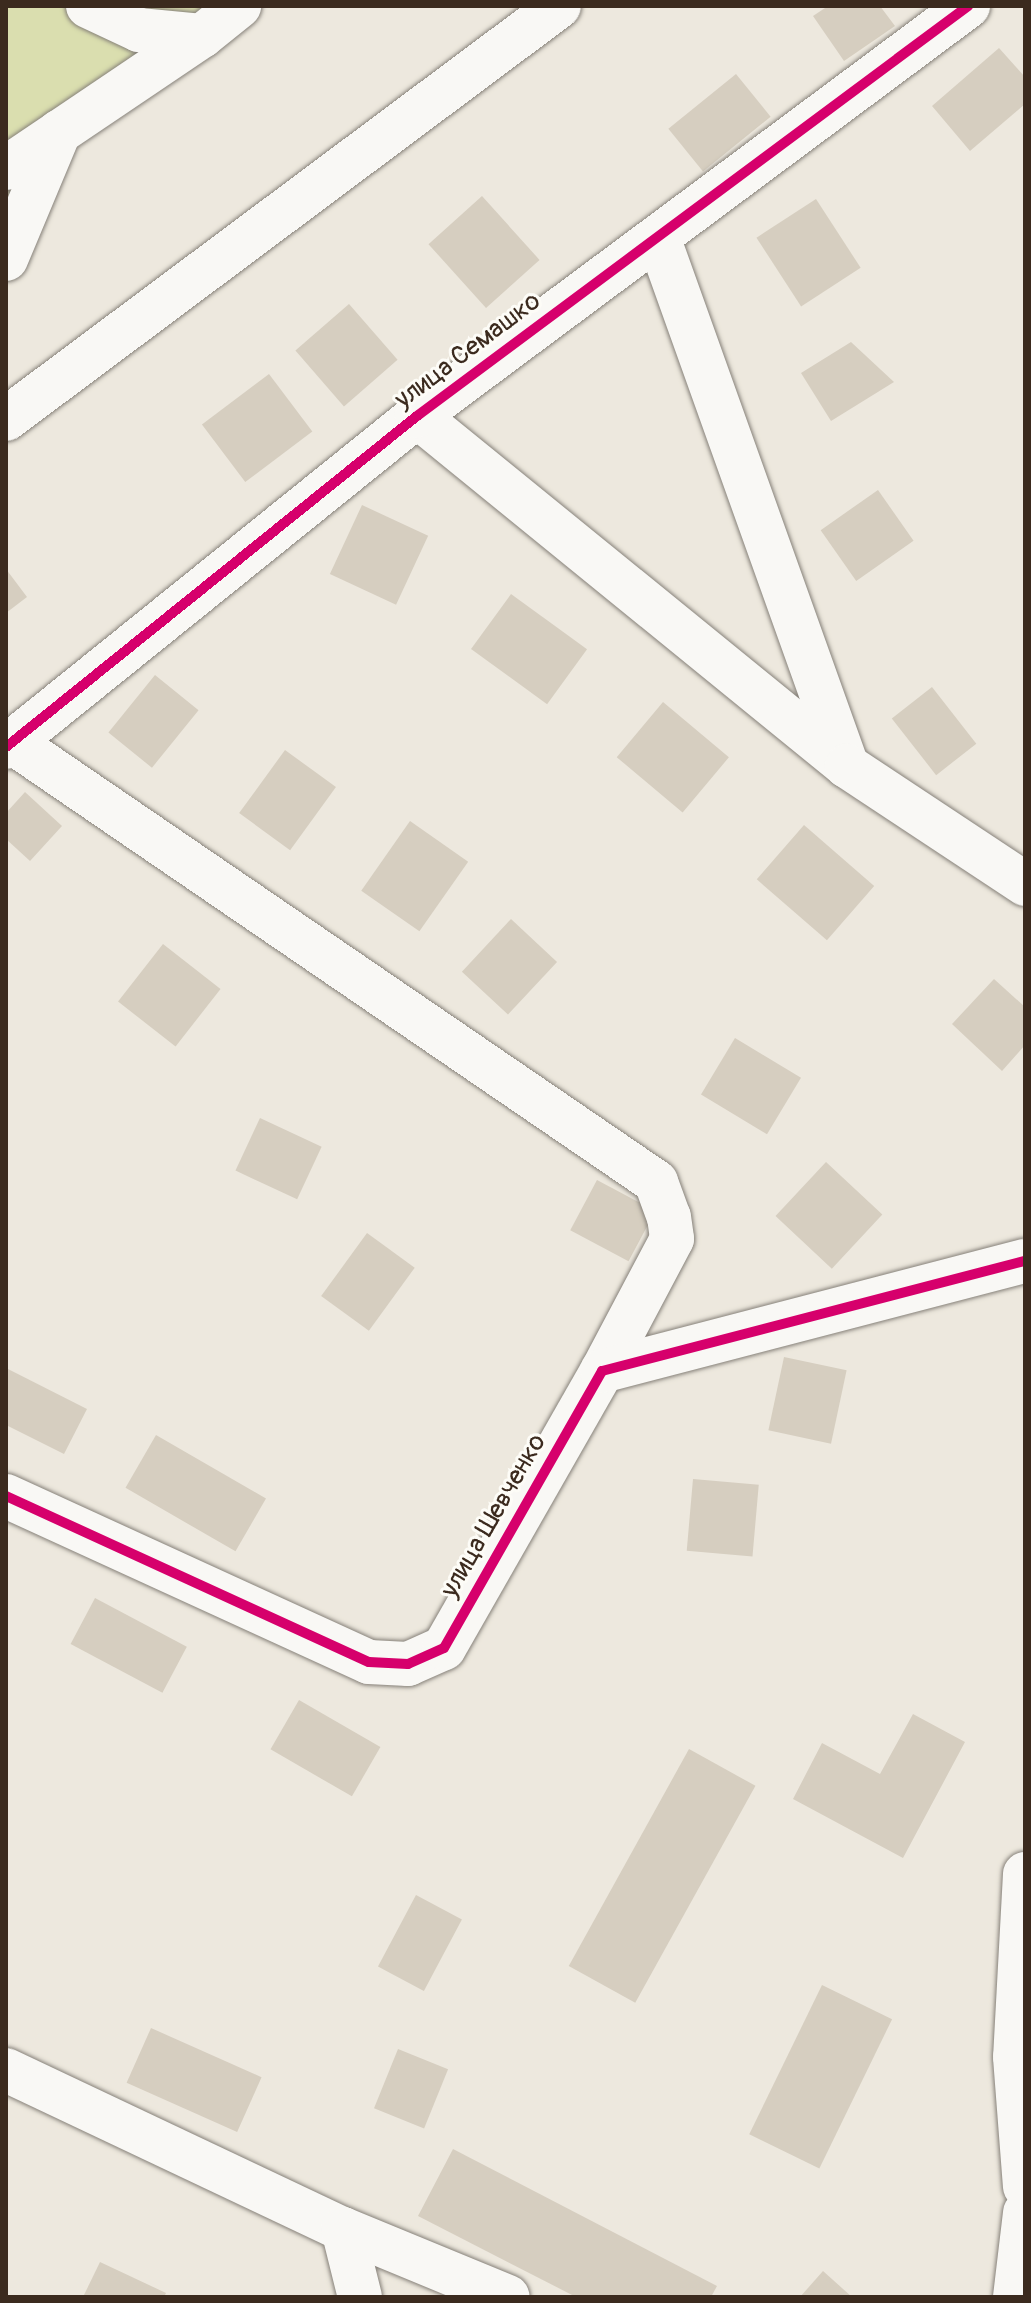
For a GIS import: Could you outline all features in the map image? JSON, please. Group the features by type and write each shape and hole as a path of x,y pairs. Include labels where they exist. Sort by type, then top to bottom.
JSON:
{"street":[{"path":"88,6 139,30 202,36"},
{"path":"6,168 202,36 239,6"},
{"path":"6,419 559,6"},
{"name":"улица Семашко","path":"9,744 417,416 968,6"},
{"path":"6,259 59,132"},
{"path":"658,237 847,766"},
{"path":"417,416 847,766 1025,884"},
{"name":"улица Шевченко","path":"6,1496 369,1662 408,1664 444,1648 602,1371 672,1239 669,1217 656,1182 9,744"},
{"path":"602,1371 1025,1261"},
{"path":"1025,1874 1015,2057 1025,2187"},
{"path":"6,2070 343,2229 508,2297"},
{"path":"1015,2297 1025,2213"},
{"path":"343,2229 360,2297"}],"green space":[{"path":"6,6 255,6 6,198"}],"building":[{"path":"828,6 880,6 895,26 844,61 813,16"},
{"path":"999,48 1025,77 1025,104 970,151 932,106"},
{"path":"736,74 771,117 703,171 668,129"},
{"path":"482,196 540,260 486,308 428,244"},
{"path":"816,199 861,268 801,306 756,238"},
{"path":"349,304 398,360 344,406 295,351"},
{"path":"851,342 894,382 831,421 801,373"},
{"path":"269,374 312,432 245,482 202,425"},
{"path":"878,490 914,541 856,581 821,530"},
{"path":"362,505 428,536 396,605 330,574"},
{"path":"6,569 27,597 6,613"},
{"path":"511,594 587,649 547,704 471,649"},
{"path":"155,675 199,710 152,768 108,733"},
{"path":"932,687 976,744 936,775 892,718"},
{"path":"663,702 729,757 683,812 617,757"},
{"path":"285,750 336,787 290,850 239,813"},
{"path":"25,792 62,826 30,861 6,839 6,813"},
{"path":"410,821 468,862 419,931 361,891"},
{"path":"804,825 874,886 827,940 757,879"},
{"path":"511,919 557,962 508,1015 462,972"},
{"path":"163,944 221,989 176,1046 118,1002"},
{"path":"994,979 1025,1007 1025,1045 1002,1071 952,1024"},
{"path":"735,1038 801,1078 767,1134 701,1095"},
{"path":"260,1118 322,1147 297,1199 235,1171"},
{"path":"826,1162 882,1215 832,1269 776,1216"},
{"path":"597,1180 655,1211 629,1261 570,1230"},
{"path":"367,1233 415,1268 369,1331 321,1296"},
{"path":"784,1357 847,1370 831,1444 768,1430"},
{"path":"6,1368 87,1409 64,1454 6,1425"},
{"path":"156,1435 266,1498 235,1551 126,1488"},
{"path":"693,1479 759,1485 752,1556 687,1551"},
{"path":"95,1598 187,1647 162,1693 71,1644"},
{"path":"299,1700 380,1747 352,1796 270,1749"},
{"path":"913,1714 965,1742 903,1858 793,1799 822,1743 880,1774"},
{"path":"689,1749 755,1786 635,2003 569,1966"},
{"path":"416,1895 462,1919 424,1991 378,1967"},
{"path":"822,1985 892,2019 819,2168 749,2134"},
{"path":"151,2028 262,2077 237,2132 127,2083"},
{"path":"398,2049 448,2069 424,2129 374,2108"},
{"path":"453,2149 717,2286 711,2297 576,2297 418,2216"},
{"path":"100,2262 166,2293 164,2297 83,2297"},
{"path":"823,2271 852,2297 800,2297"}],"cycle path":[{"path":"6,747 417,416 968,6"},
{"path":"6,1496 369,1662 408,1664 444,1648 602,1371 1025,1261"}]}
